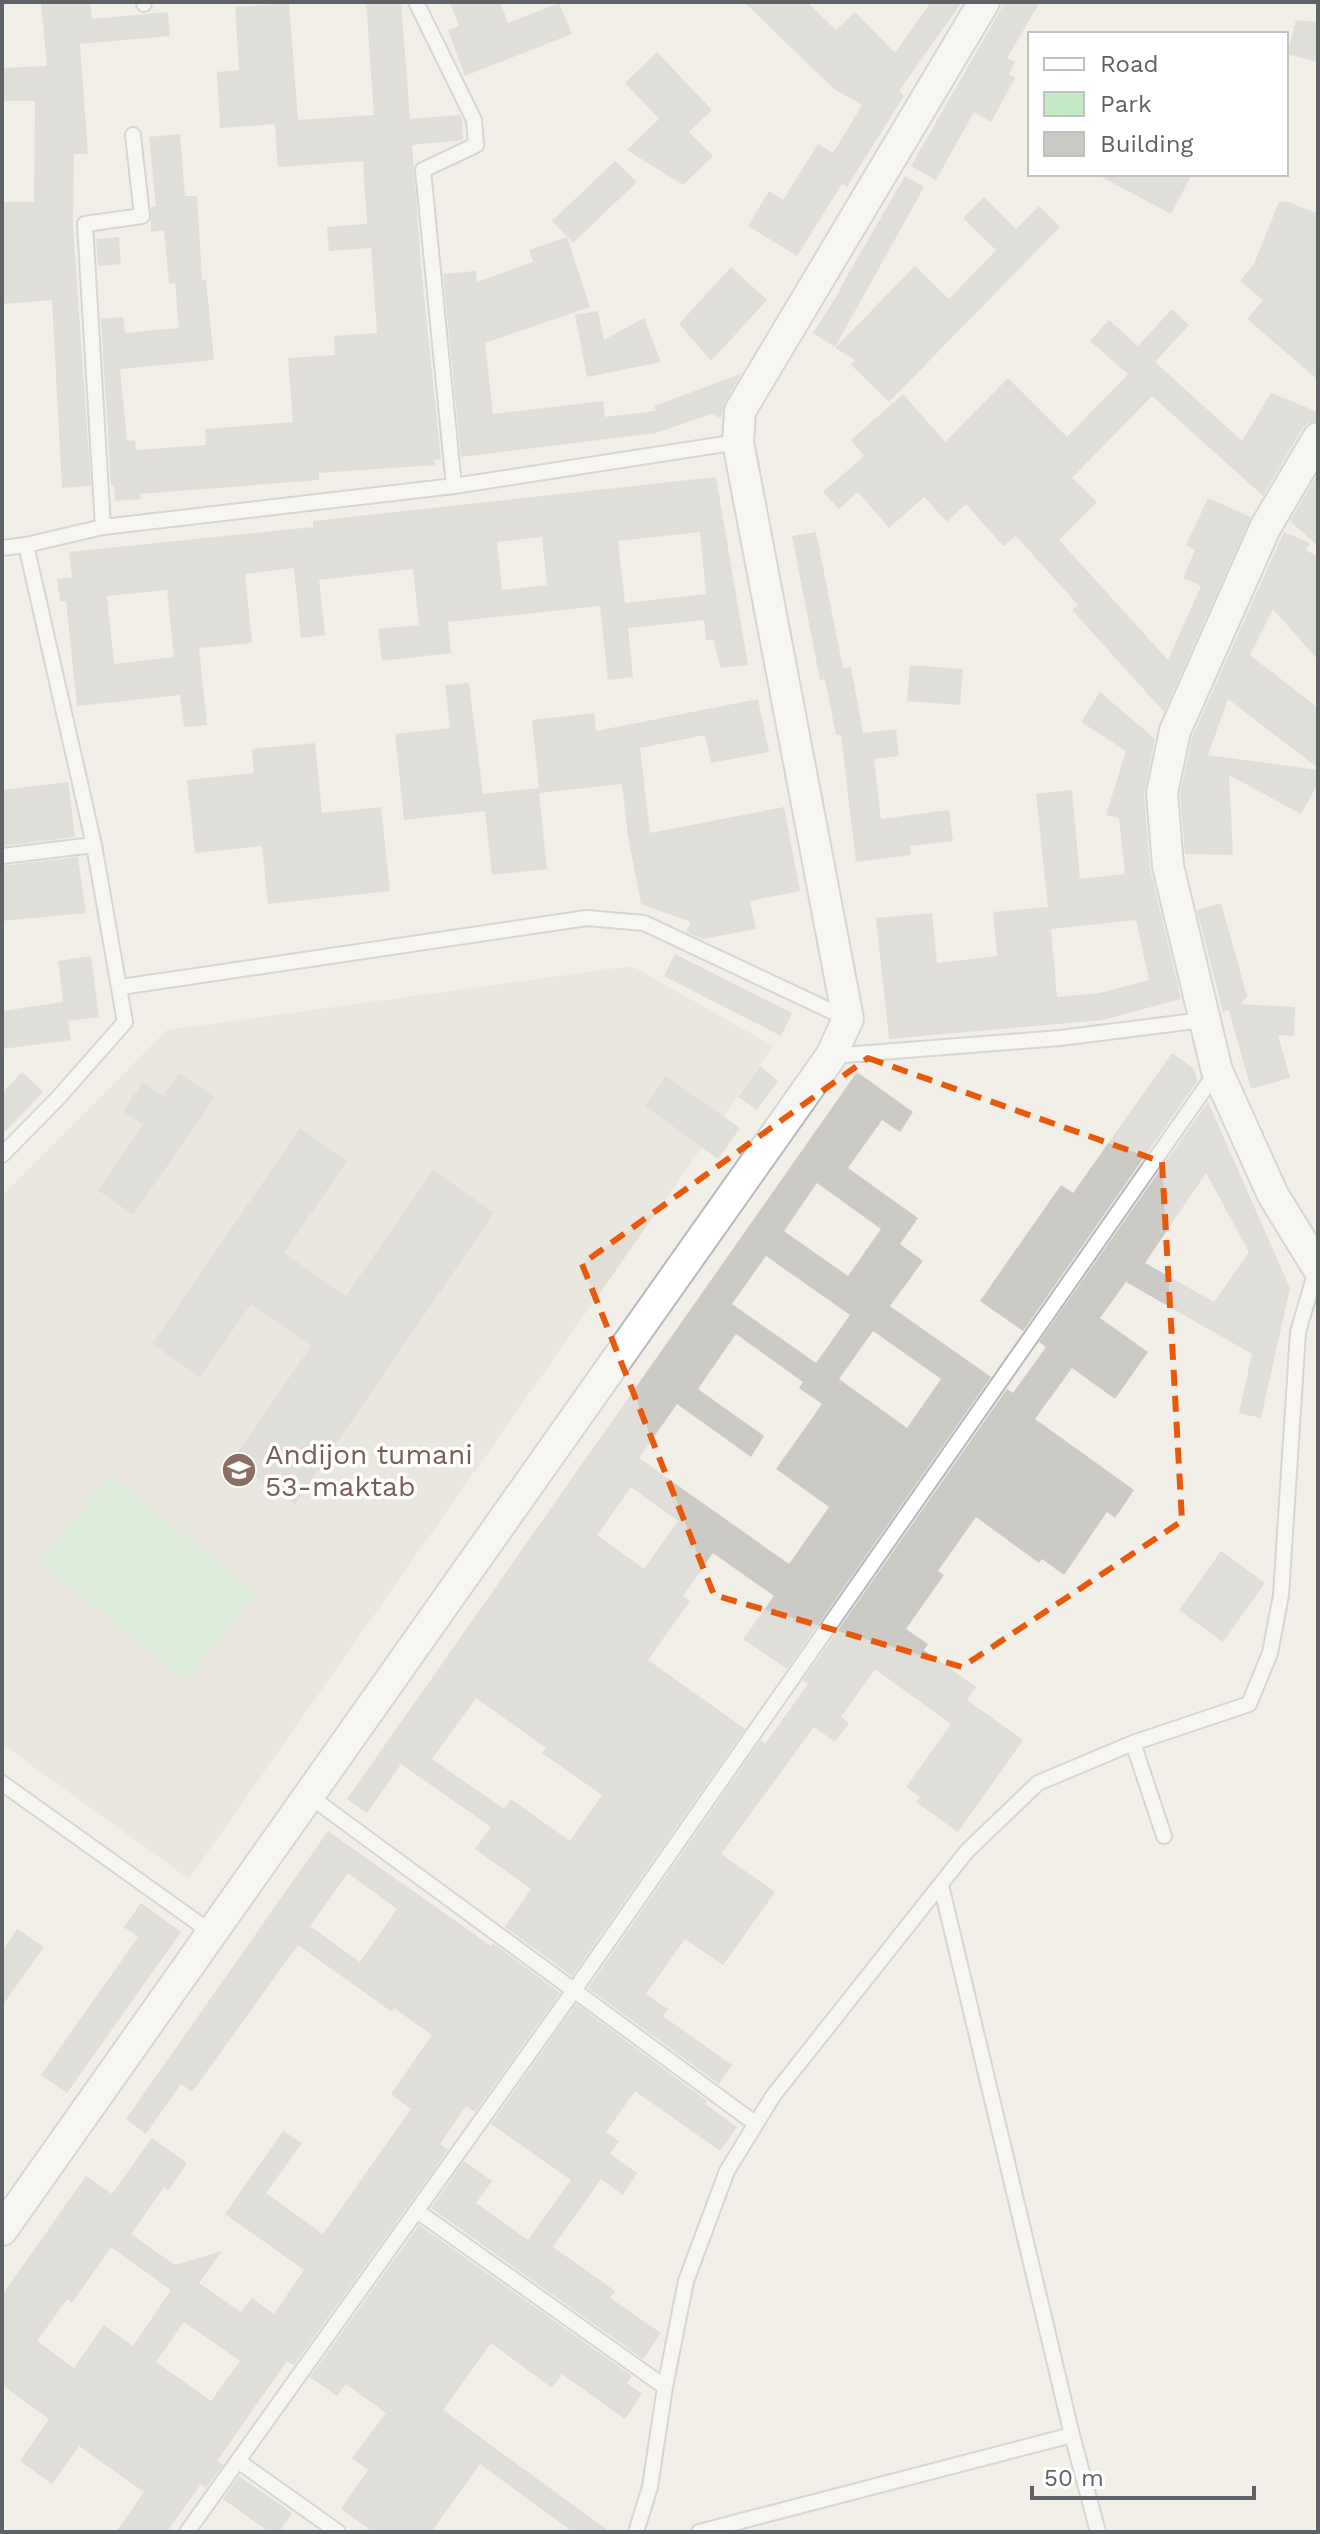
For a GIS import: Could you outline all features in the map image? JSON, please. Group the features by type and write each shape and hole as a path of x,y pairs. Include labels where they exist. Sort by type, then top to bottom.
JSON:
{"street":[{"path":"2,2230 831,1056 848,1019 738,442 740,411 984,2"},
{"path":"1318,438 1265,528 1175,731 1162,793 1168,866 1217,1071 1273,1195 1318,1268"}],"lane":[{"path":"416,2 474,120 476,145 423,170 454,486"},
{"path":"103,527 85,224 142,216 133,135"},
{"path":"2,548 103,527 454,486 738,442"},
{"path":"2,1155 125,1022 94,845 26,545"},
{"path":"2,856 94,845"},
{"path":"121,987 587,918 644,923 848,1019"},
{"path":"831,1056 1060,1038 1203,1020"},
{"path":"187,2532 575,1989 1217,1071"},
{"path":"636,2532 650,2487 665,2387 686,2281 727,2171 773,2096 967,1851 1038,1783 1133,1743 1249,1704 1270,1653 1281,1595 1298,1332 1318,1268"},
{"path":"1133,1743 1164,1836"},
{"path":"2,1783 212,1933"},
{"path":"308,1795 756,2124"},
{"path":"941,1885 1098,2532"},
{"path":"417,2211 665,2387"},
{"path":"699,2532 1072,2435"},
{"path":"238,2461 338,2532"}],"highlighted area":[{"path":"868,1058 1162,1162 1182,1521 962,1667 714,1595 582,1264"}],"shaded area":[{"name":"Andijon tumani 53-maktab","path":"632,966 773,1046 189,1879 2,1744 2,1196 167,1030"}],"green space":[{"path":"110,1476 256,1593 186,1680 40,1563"}],"building":[{"path":"41,2 90,2 92,19 168,12 170,36 80,44 88,154 74,154 73,226 91,486 62,488 52,300 2,304 2,202 34,202 35,101 2,101 2,68 47,66"},
{"path":"366,2 401,2 410,119 460,115 462,118 463,140 412,145 441,459 434,460 435,465 319,473 319,480 140,494 141,499 115,501 114,485 111,485 101,319 123,317 125,333 179,328 175,283 169,284 164,230 151,232 151,207 156,207 149,137 180,134 185,196 197,196 202,280 206,280 214,360 120,369 127,441 135,440 136,450 206,445 205,429 293,422 288,358 335,355 334,336 377,333 371,248 329,251 327,227 367,224 363,161 278,167 275,124 220,128 217,72 239,70 235,7 289,3 298,120 374,115"},
{"path":"450,2 500,2 508,23 559,3 572,34 465,76 448,30 459,26"},
{"path":"744,2 807,2 836,30 855,12 895,53 931,2 962,2 899,91 904,96 847,187 842,184 797,256 748,226 769,191 783,200 818,144 833,153 862,105 834,89"},
{"path":"1005,2 1040,2 1007,58 1015,62 1009,74 1015,78 991,122 974,112 936,180 911,166"},
{"path":"1296,20 1318,22 1318,62 1288,54"},
{"path":"657,52 712,110 689,132 713,156 683,185 627,150 659,119 625,83"},
{"path":"615,161 637,182 573,243 552,221"},
{"path":"905,176 924,187 835,347 813,333"},
{"path":"1100,176 1191,176 1171,214"},
{"path":"984,197 1016,229 1039,206 1060,227 889,402 851,365 855,360 835,348 915,266 949,299 996,250 963,218"},
{"path":"1279,202 1289,202 1318,214 1318,380 1247,319 1263,300 1240,281 1254,264"},
{"path":"119,237 121,264 98,266 96,239"},
{"path":"567,237 590,307 485,343 493,414 603,401 605,417 656,411 654,406 741,374 725,402 721,418 711,414 656,433 461,457 443,274 476,271 477,282 533,262 529,250"},
{"path":"731,267 767,300 711,361 679,324"},
{"path":"1172,309 1189,325 1155,362 1242,441 1271,393 1318,412 1318,420 1302,429 1263,496 1152,396 1072,478 1097,502 1059,540 1168,660 1201,586 1183,578 1195,550 1186,545 1208,498 1251,517 1164,712 1072,610 1078,605 1016,536 1003,546 966,504 947,522 924,497 889,528 858,492 839,509 823,492 864,456 851,440 903,394 945,442 1008,378 1067,437 1128,374 1090,341 1109,320 1138,346"},
{"path":"598,311 604,340 644,318 661,362 587,377 575,315"},
{"path":"1318,473 1318,546 1290,521"},
{"path":"716,477 748,665 720,668 714,640 706,640 704,620 628,628 633,677 608,680 600,606 448,622 451,653 382,661 378,629 419,625 413,569 319,580 325,635 301,638 294,568 245,574 252,643 199,648 207,725 184,727 180,695 77,706 66,601 60,601 57,579 72,577 69,552 313,527 313,521","holes":["700,532 706,594 625,603 618,541","542,537 547,585 502,590 497,542","167,590 174,657 114,664 107,596"]},
{"path":"816,532 843,668 851,667 863,733 896,729 899,756 874,759 881,819 949,810 953,841 910,846 911,855 856,862 841,735 836,735 825,679 820,680 792,536"},
{"path":"1284,532 1310,543 1306,550 1318,557 1318,660 1273,609 1250,655 1318,708 1318,768 1228,699 1208,755 1318,770 1318,783 1301,814 1229,775 1233,855 1185,854 1180,794 1192,737"},
{"path":"910,665 963,669 960,705 907,701"},
{"path":"469,683 483,794 539,788 532,720 594,713 596,731 758,699 769,752 711,763 705,735 640,748 650,833 784,807 800,891 750,901 756,929 702,939 686,932 691,922 641,904 622,784 539,793 547,869 492,875 485,811 404,820 395,734 450,728 445,685"},
{"path":"1100,692 1155,739 1144,794 1150,868 1181,999 1103,1020 889,1039 876,918 932,913 937,963 997,956 993,912 1048,907 1036,794 1072,790 1080,879 1125,874 1119,818 1106,815 1126,751 1081,722","holes":["1136,920 1149,980 1100,993 1057,997 1051,929"]},
{"path":"315,743 322,813 381,807 390,891 268,904 262,846 195,853 187,780 254,773 252,749"},
{"path":"68,782 75,837 2,846 2,790"},
{"path":"78,857 86,913 2,921 2,866"},
{"path":"1221,903 1247,996 1241,1004 1295,1007 1294,1036 1278,1035 1290,1078 1251,1089 1229,1010 1223,1012 1197,910"},
{"path":"675,954 792,1013 781,1036 664,976"},
{"path":"91,956 99,1017 68,1021 71,1040 2,1049 2,1011 63,1002 58,961"},
{"path":"1172,1053 1193,1068 1198,1080 1023,1331 980,1301 1061,1185 1073,1193"},
{"path":"760,1066 778,1081 757,1110 738,1097"},
{"path":"22,1072 43,1092 2,1135 2,1093"},
{"path":"857,1072 913,1112 900,1132 882,1120 848,1168 918,1218 900,1244 923,1261 890,1306 991,1377 787,1669 743,1639 774,1596 713,1553 683,1596 690,1601 648,1660 745,1729 572,1976 505,1927 531,1889 475,1849 491,1827 401,1764 367,1813 347,1799","holes":["817,1183 881,1229 848,1276 784,1231","766,1256 850,1315 816,1363 732,1304","873,1331 941,1379 907,1428 839,1379","736,1334 803,1382 799,1388 822,1404 776,1469 829,1507 789,1564 639,1458 677,1404 751,1457 764,1436 698,1389","631,1487 678,1521 644,1569 597,1535","476,1698 546,1748 542,1753 602,1795 570,1841 511,1799 504,1809 432,1759"]},
{"path":"179,1073 215,1097 133,1215 98,1190 143,1125 123,1111 143,1082 163,1096"},
{"path":"666,1076 740,1128 718,1159 645,1106"},
{"path":"1208,1102 1290,1288 1261,1418 1239,1413 1252,1354 1126,1282 1100,1318 1148,1352 1115,1399 1072,1368 1035,1419 1134,1490 1115,1518 1107,1512 1064,1575 1042,1559 1039,1563 976,1517 938,1571 944,1575 906,1629 928,1644 924,1650 976,1687 967,1700 1023,1740 958,1832 916,1802 920,1797 906,1787 951,1724 875,1669 841,1717 849,1723 835,1742 814,1727 721,1854 775,1892 723,1965 685,1939 646,1994 668,2009 663,2016 732,2065 719,2084 588,1988 761,1740 765,1744 808,1684 803,1680 1007,1389 1013,1393 1046,1347 1039,1342","holes":["1206,1173 1249,1252 1214,1302 1145,1263"]},
{"path":"300,1128 347,1161 284,1253 346,1296 433,1170 494,1213 295,1504 232,1461 311,1346 251,1304 200,1377 152,1344"},
{"path":"1221,1551 1265,1583 1223,1642 1179,1610"},
{"path":"328,1831 491,1946 493,1943 560,1993 475,2112 466,2106 440,2144 448,2150 294,2365 287,2361 217,2461 223,2465 206,2488 201,2484 167,2532 116,2532 144,2492 79,2446 52,2484 20,2461 49,2419 2,2385 2,2295 86,2176 112,2194 152,2138 187,2163 168,2191 164,2187 131,2234 175,2265 222,2251 199,2283 241,2312 252,2298 274,2314 304,2270 225,2214 283,2131 302,2143 266,2193 323,2234 411,2109 391,2094 432,2035 394,2008 392,2012 298,1945 192,2092 181,2084 146,2134 126,2119","holes":["348,1873 397,1909 360,1962 310,1926","111,2247 171,2290 133,2346 104,2325 74,2368 37,2341 67,2299 72,2303","184,2322 240,2361 211,2401 156,2362"]},
{"path":"141,1903 181,1932 67,2093 41,2075 138,1937 124,1927"},
{"path":"17,1929 44,1947 2,2006 2,1951"},
{"path":"576,2004 707,2101 705,2104 737,2127 720,2151 635,2091 606,2132 619,2141 610,2154 637,2173 623,2195 601,2179 553,2247 615,2291 610,2298 661,2333 643,2359 431,2208 464,2161 492,2181 476,2203 528,2240 571,2180 491,2124"},
{"path":"419,2225 632,2376 627,2383 642,2394 625,2419 562,2374 552,2388 491,2343 443,2410 610,2532 573,2532 480,2464 431,2532 373,2532 341,2509 368,2470 352,2458 386,2413 346,2384 337,2396 310,2377"},
{"path":"239,2476 292,2513 279,2532 269,2532 223,2499"}],"place":[{"name":"Andijon tumani 53-maktab","path":"239,1470"}]}
